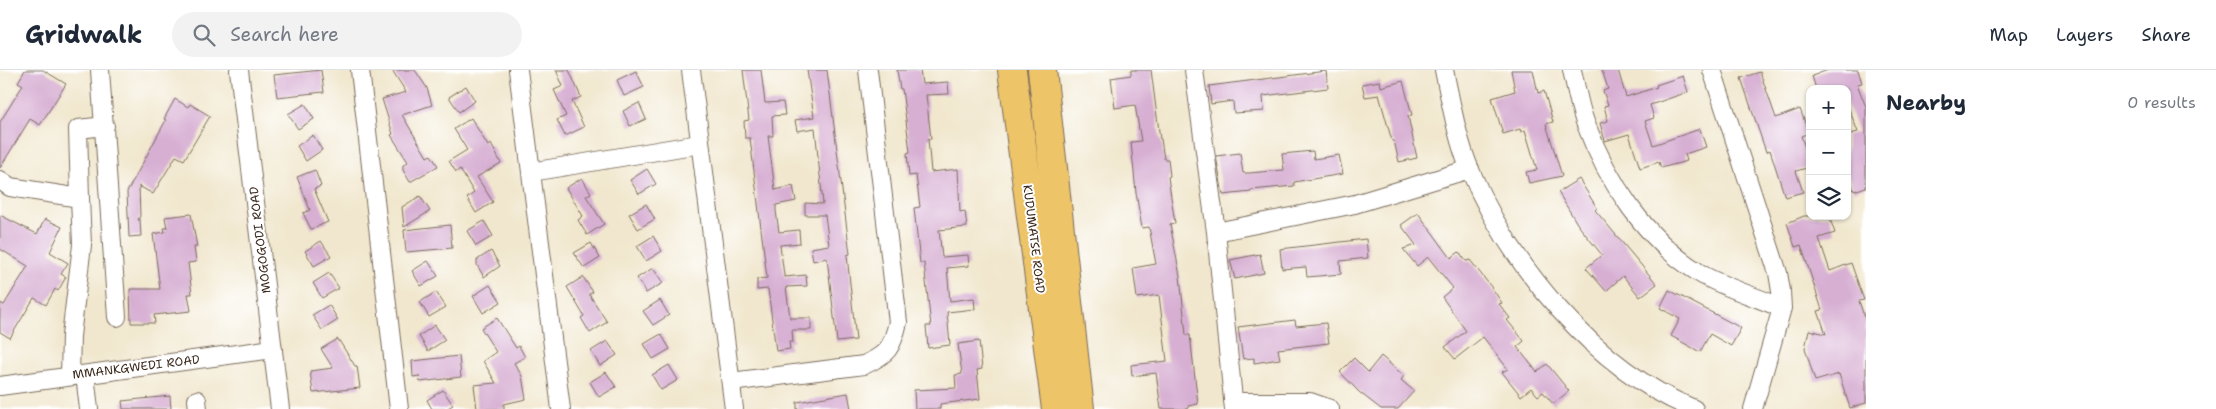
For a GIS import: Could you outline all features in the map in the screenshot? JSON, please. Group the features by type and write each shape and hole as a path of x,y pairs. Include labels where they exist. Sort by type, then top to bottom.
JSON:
{"main road":[{"name":"KUDUMATSE ROAD","path":"1012,70 1056,409"},
{"name":"KUDUMATSE ROAD","path":"1042,70 1080,409"}],"street":[{"path":"100,70 117,317"},
{"name":"MOGOGODI ROAD","path":"239,70 280,409"},
{"path":"360,70 399,409"},
{"path":"518,70 561,409"},
{"path":"691,70 734,409"},
{"path":"731,382 864,365 880,358 892,345 898,322 868,70"},
{"path":"1194,70 1216,232 1233,406 1310,402 1330,409"},
{"path":"1444,70 1470,169 1498,225 1542,291 1594,345 1637,378 1694,409"},
{"path":"1572,70 1584,120 1596,149 1620,190 1646,228 1671,254 1702,275 1782,308"},
{"path":"1712,70 1778,273 1781,291 1782,308 1753,409"},
{"path":"89,409 78,375 72,336 82,244 78,129 105,126"},
{"path":"531,172 699,144"},
{"path":"1216,232 1355,204 1470,169"},
{"path":"0,180 10,187 80,198"},
{"name":"MMANKGWEDI ROAD","path":"0,386 273,349"}],"building":[{"path":"25,70 43,70 66,84 40,125 30,119 0,168 0,122 23,85 18,82"},
{"path":"321,70 324,92 277,97 274,75"},
{"path":"392,70 415,70 427,88 432,105 402,115 427,157 431,155 438,166 410,182 403,170 403,165 408,162 391,135 393,134 382,99 406,92"},
{"path":"556,70 569,70 581,97 572,101 584,127 565,136 557,120 566,116 554,90 563,86"},
{"path":"743,70 761,70 765,103 783,102 785,115 772,116 773,136 768,136 775,190 793,186 796,201 776,205 776,211 779,232 799,230 800,243 780,245 785,277 806,275 807,286 786,287 790,318 811,318 811,330 792,330 793,342 789,342 790,349 776,351 768,289 757,290 757,279 767,278 750,138 745,138 744,121 749,120"},
{"path":"807,70 827,70 850,254 847,255 856,340 837,342 827,258 813,261 811,248 829,245 825,215 805,215 805,203 823,204 815,128 797,131 795,120 814,117"},
{"path":"897,70 920,70 922,84 948,82 949,94 926,95 931,139 928,139 931,172 958,169 960,212 965,211 967,227 939,230 942,257 968,255 969,266 947,268 950,301 974,298 975,309 947,312 950,345 928,348 926,326 931,326 924,263 920,263 914,208 920,207 916,175 909,176 907,153 910,152 902,89 900,89"},
{"path":"1131,70 1151,70 1160,139 1164,159 1168,159 1170,176 1168,177 1175,223 1170,224 1180,276 1186,335 1190,335 1198,404 1188,406 1188,409 1161,409 1156,373 1132,376 1131,365 1167,361 1159,295 1137,298 1133,268 1156,264 1149,227 1142,228 1136,193 1131,142 1141,141 1135,105 1115,108 1111,78 1131,75"},
{"path":"1511,70 1533,70 1538,93 1544,91 1553,122 1546,124 1562,176 1529,183 1526,172 1537,170 1525,130 1521,132 1520,129 1503,134 1492,98 1515,91"},
{"path":"1602,70 1618,70 1626,97 1683,76 1688,92 1650,105 1654,118 1645,121 1653,145 1700,129 1706,147 1685,154 1687,161 1661,168 1659,162 1640,168 1629,134 1605,141 1600,123 1608,121 1604,106 1608,105 1603,91 1608,89"},
{"path":"1828,70 1858,70 1862,83 1857,84 1866,107 1866,187 1854,191 1851,182 1851,134 1858,132 1851,114 1851,85 1815,85 1812,76"},
{"path":"636,71 644,87 624,96 617,80"},
{"path":"1326,71 1328,88 1263,96 1264,111 1234,113 1233,101 1211,104 1209,86"},
{"path":"1760,72 1776,118 1800,109 1806,125 1806,134 1801,136 1806,150 1806,168 1796,171 1803,192 1785,197 1770,150 1766,152 1741,78"},
{"path":"1380,81 1381,87 1403,81 1412,115 1408,116 1417,158 1399,162 1379,95 1365,97 1362,84"},
{"path":"466,86 475,101 459,112 449,97"},
{"path":"175,99 188,107 190,104 210,116 184,160 176,156 153,194 139,186 140,216 138,220 140,220 141,236 129,237 127,192 166,120 164,119"},
{"path":"639,103 646,119 630,126 623,111"},
{"path":"305,104 314,119 298,129 288,114"},
{"path":"471,118 488,146 491,144 501,163 477,177 493,202 476,213 467,198 474,193 460,169 456,172 449,161 467,150 454,129"},
{"path":"313,135 322,150 306,161 297,146"},
{"path":"1313,151 1314,159 1339,155 1343,174 1294,182 1294,186 1223,195 1216,156 1240,153 1243,173 1249,173 1284,170 1282,154"},
{"path":"647,169 656,184 639,194 630,180"},
{"path":"315,170 321,186 314,189 328,222 311,229 303,213 310,210 297,177"},
{"path":"582,178 591,193 586,196 604,224 587,235 578,220 583,216 566,188"},
{"path":"1579,179 1597,208 1595,210 1657,284 1640,297 1623,276 1606,291 1586,268 1602,255 1578,225 1558,192"},
{"path":"420,196 430,211 404,227 402,207"},
{"path":"646,204 655,219 638,229 629,214"},
{"path":"1418,213 1451,258 1459,252 1466,261 1470,260 1492,288 1502,303 1499,304 1510,318 1507,320 1524,341 1517,347 1537,372 1547,364 1569,391 1553,404 1543,392 1538,396 1531,388 1521,396 1502,372 1508,369 1483,337 1455,359 1445,347 1466,331 1442,297 1453,288 1428,257 1417,266 1403,249 1416,245 1401,225"},
{"path":"191,214 197,247 194,247 196,262 188,263 192,294 188,294 191,311 154,315 155,323 131,323 130,289 160,289 153,234 165,232 164,228 167,228 165,217"},
{"path":"0,215 37,234 45,219 62,227 50,252 68,263 61,274 66,277 58,291 55,289 46,305 34,298 10,338 0,332 0,303 4,305 28,266 0,249"},
{"path":"1804,216 1806,216 1806,220 1830,220 1835,233 1819,238 1830,271 1851,263 1864,300 1859,301 1866,322 1866,403 1850,408 1839,374 1815,381 1805,348 1809,330 1826,334 1818,311 1822,310 1801,245 1795,247 1787,223"},
{"path":"484,221 493,236 476,246 467,231"},
{"path":"450,225 452,248 406,252 404,230"},
{"path":"653,236 662,251 646,261 637,246"},
{"path":"1366,239 1368,258 1340,261 1341,274 1307,277 1306,267 1282,269 1280,249"},
{"path":"321,241 331,256 314,266 305,251"},
{"path":"591,243 600,258 584,268 574,253"},
{"path":"491,251 500,266 484,277 477,265 477,260"},
{"path":"1260,254 1264,273 1235,279 1230,260"},
{"path":"428,261 438,276 421,286 412,271"},
{"path":"653,268 663,283 646,293 637,278"},
{"path":"329,273 339,288 322,298 313,283"},
{"path":"583,277 593,292 589,294 607,322 590,333 581,318 584,316 567,287"},
{"path":"490,285 501,302 483,313 473,296"},
{"path":"1669,290 1741,328 1731,346 1710,334 1700,352 1671,336 1680,319 1660,308"},
{"path":"436,292 446,307 429,317 420,302"},
{"path":"660,300 669,315 653,325 643,311"},
{"path":"329,305 338,320 322,330 312,315"},
{"path":"497,318 516,348 519,346 525,357 514,363 522,376 526,399 504,404 504,409 477,409 474,385 496,383 483,361 496,352 481,328"},
{"path":"1295,320 1296,326 1326,323 1329,343 1278,349 1280,359 1254,363 1254,358 1243,359 1238,327"},
{"path":"435,325 445,340 428,351 419,336"},
{"path":"661,334 670,349 653,359 644,344"},
{"path":"338,339 355,366 357,366 360,388 313,393 310,371 333,368 321,349"},
{"path":"607,341 617,355 600,366 591,351"},
{"path":"979,341 982,369 977,370 980,399 940,404 940,409 915,409 914,390 956,388 955,375 962,374 958,344"},
{"path":"459,356 461,377 420,382 419,376 413,377 412,361"},
{"path":"1381,356 1404,376 1401,380 1414,391 1398,409 1381,409 1359,392 1340,372 1354,358 1368,372"},
{"path":"669,365 678,380 661,390 652,375"},
{"path":"606,372 616,387 599,397 590,382"},
{"path":"443,390 453,405 446,409 432,409 427,400"},
{"path":"848,393 851,409 797,409 797,402"},
{"path":"170,396 171,409 123,409 122,401"}]}
